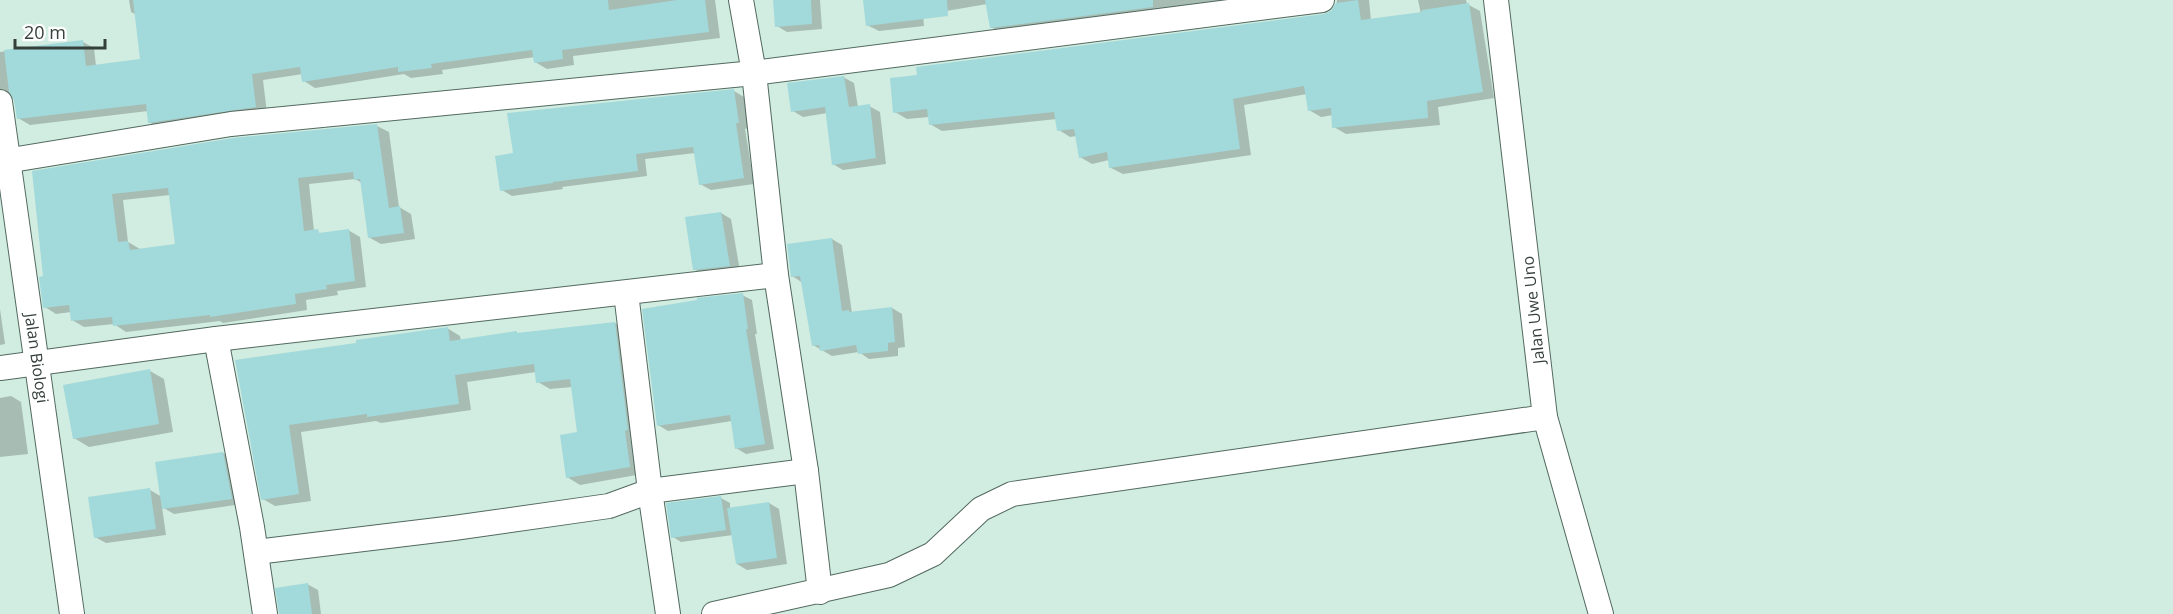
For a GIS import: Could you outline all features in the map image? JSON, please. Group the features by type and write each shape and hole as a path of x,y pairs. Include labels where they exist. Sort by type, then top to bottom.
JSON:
{"street":[{"path":"741,0 754,73 776,275 806,471 819,591"},
{"path":"4,162 231,123 754,73 1322,0"},
{"name":"Jalan Uwe Uno","path":"1496,0 1545,417 1601,614"},
{"name":"Jalan Biologi","path":"0,102 4,162 38,362 72,614"},
{"path":"0,368 216,339 626,294 776,275"},
{"path":"626,294 650,491 668,614"},
{"path":"216,339 256,552 265,614"},
{"path":"714,614 889,575 933,554 981,509 1012,494 1545,417"},
{"path":"256,552 609,506 650,491 806,471"}],"building":[{"path":"133,0 608,0 609,10 677,0 705,0 709,32 562,50 563,59 534,63 532,50 431,64 432,68 398,72 398,67 302,82 300,67 252,74 256,107 148,123 146,104 17,119 14,100 9,92 4,50 83,40 86,66 140,59"},
{"path":"773,0 811,0 812,24 775,27"},
{"path":"863,0 947,0 948,16 866,26"},
{"path":"985,0 1153,0 1153,7 990,28"},
{"path":"1358,0 1361,20 1469,3 1483,92 1427,101 1428,118 1332,128 1331,108 1308,111 1304,86 1233,99 1240,149 1109,168 1107,152 1079,158 1074,129 1057,131 1054,112 929,125 927,109 893,113 890,78 917,75 916,67 1324,14 1331,11 1336,3"},
{"path":"844,76 849,107 870,104 876,158 832,165 825,107 791,112 787,83"},
{"path":"734,89 739,123 736,123 744,178 699,185 693,147 636,154 638,171 500,191 495,156 513,153 507,113"},
{"path":"377,124 389,208 400,206 404,233 368,238 360,179 354,180 353,172 298,178 304,231 318,229 319,233 349,229 355,281 326,285 327,289 295,294 296,304 210,317 210,315 113,326 112,317 71,321 69,305 43,308 39,277 43,276 32,171 233,138","holes":["168,188 175,244 130,250 128,241 118,242 112,194"]},
{"path":"721,212 730,266 693,270 685,217"},
{"path":"832,238 842,311 892,307 895,342 888,343 888,351 858,354 856,345 820,351 819,345 812,346 800,276 791,277 787,244"},
{"path":"743,293 748,329 746,329 765,444 735,449 730,415 657,426 642,309 697,300 697,298"},
{"path":"615,322 628,430 625,431 630,467 566,478 560,435 577,432 570,379 536,383 534,364 455,375 459,404 289,425 299,494 261,500 235,360 448,327 450,341 517,331 517,333"},
{"path":"150,369 159,424 73,439 63,385"},
{"path":"223,452 232,499 162,509 155,462"},
{"path":"150,488 156,529 94,538 88,497"},
{"path":"721,496 726,530 671,538 666,503"},
{"path":"769,502 777,558 736,564 727,508"},
{"path":"308,583 312,614 279,614 275,588"}]}
